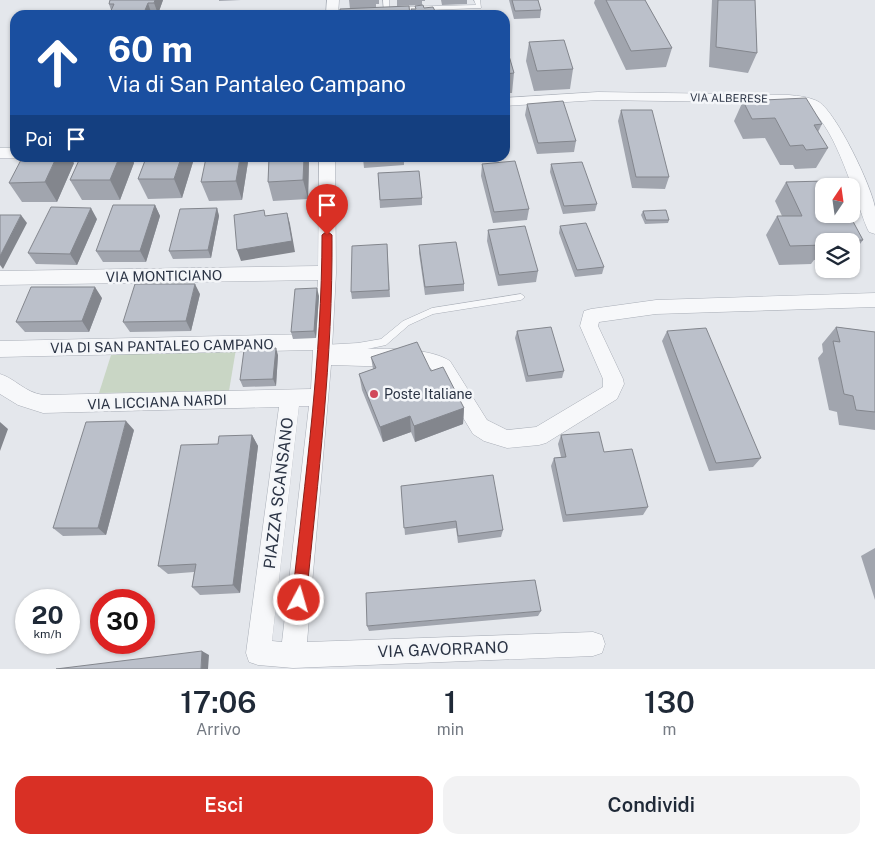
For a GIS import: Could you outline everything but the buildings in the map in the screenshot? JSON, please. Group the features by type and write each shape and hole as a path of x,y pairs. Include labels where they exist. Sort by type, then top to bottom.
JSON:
{"street":[{"name":"VIA ALBERESE","path":"510,102 614,95 805,101 819,109 836,132 875,228"},
{"path":"293,655 320,397 327,273 327,162"},
{"name":"VIA MONTICIANO","path":"0,278 327,273"},
{"name":"VIA DI SAN PANTALEO CAMPANO","path":"0,349 323,350 434,361 443,367 480,427 490,434 507,439 523,439 539,436 610,393 613,379 589,326 591,316 656,307 875,300"},
{"name":"VIA LICCIANA NARDI","path":"0,382 12,394 25,401 43,404 320,397"},
{"name":"PIAZZA SCANSANO","path":"290,398 258,653 293,655"},
{"name":"VIA GAVORRANO","path":"293,655 593,644"}],"lane":[{"path":"386,0 387,10"},
{"path":"435,0 436,8"},
{"path":"378,10 436,8 478,3"},
{"path":"323,350 358,347 383,342 406,323 432,311 521,297"}],"green space":[{"path":"236,349 229,391 99,393 112,352"}],"place":[{"name":"Poste Italiane","path":"374,394"}],"route":[{"path":"299,600 320,397 327,273 327,235"}]}
